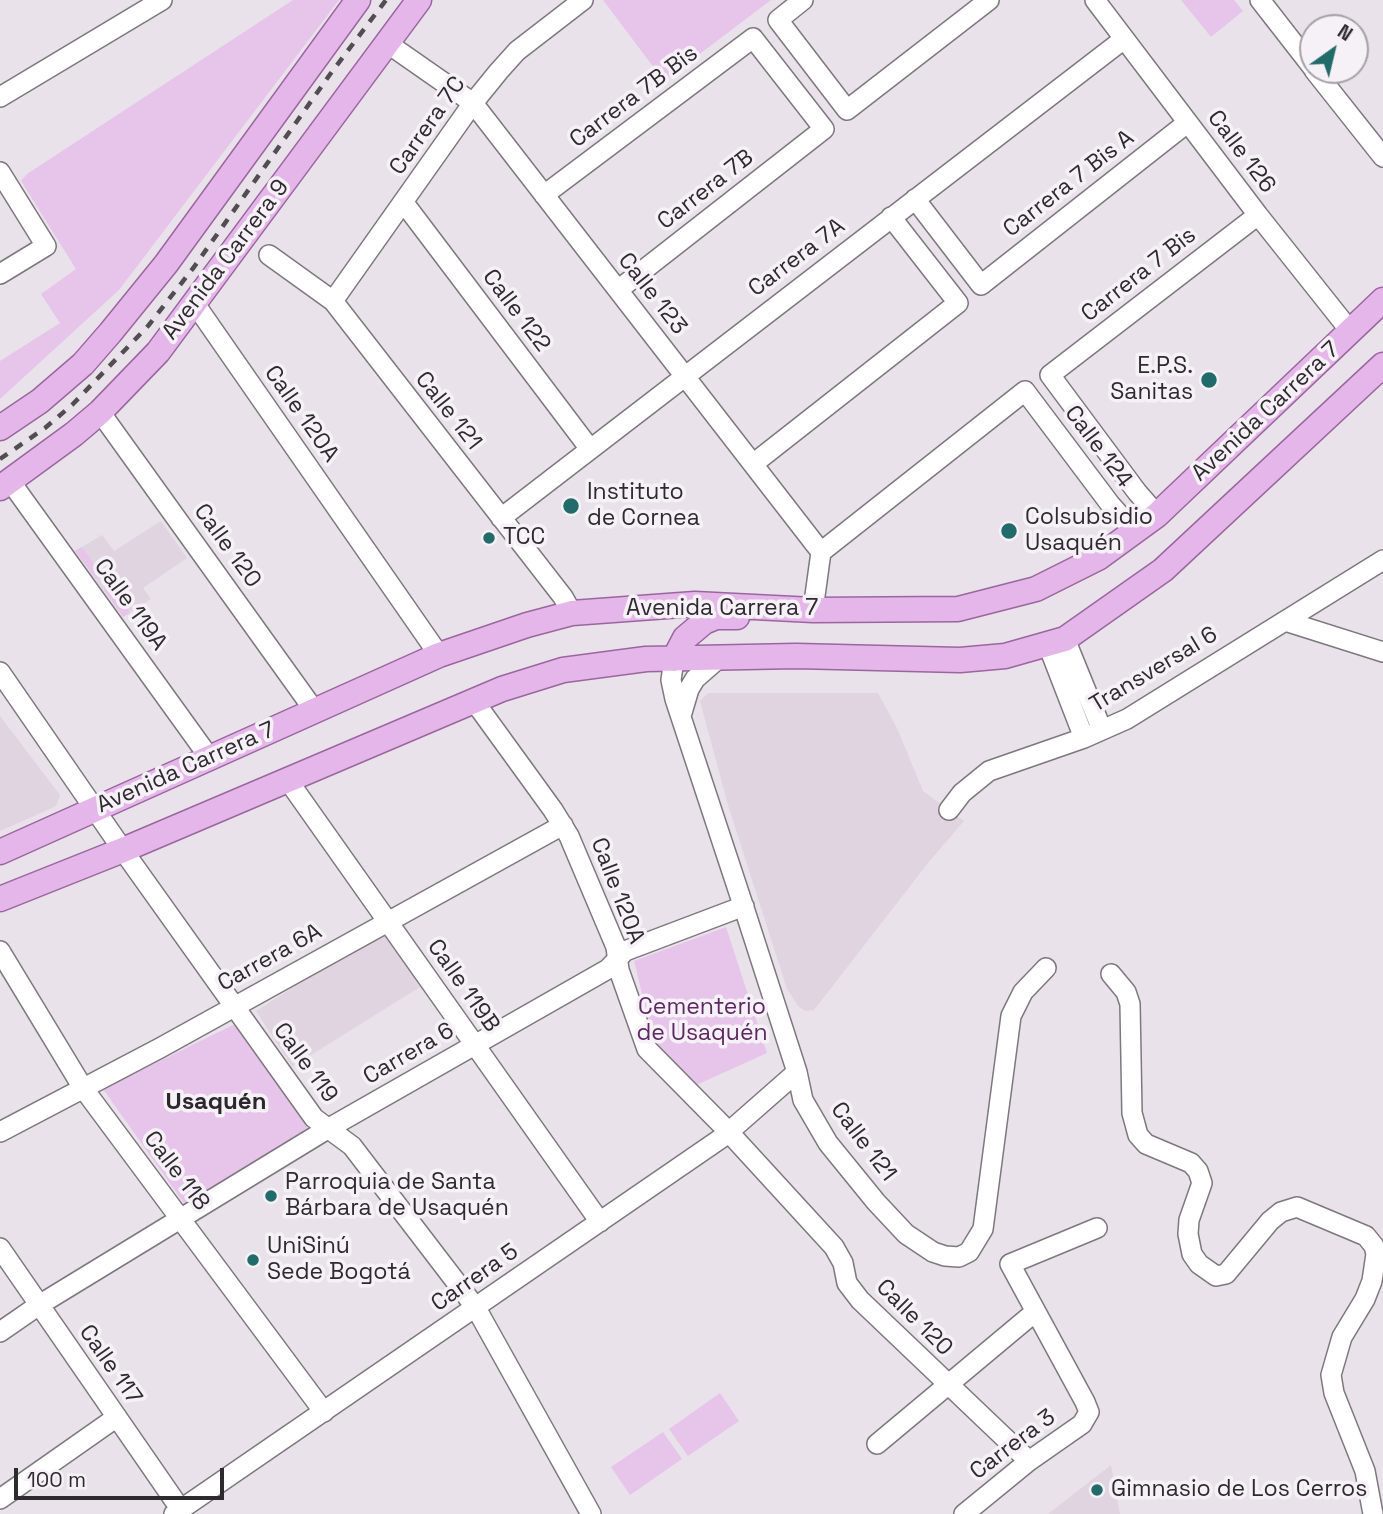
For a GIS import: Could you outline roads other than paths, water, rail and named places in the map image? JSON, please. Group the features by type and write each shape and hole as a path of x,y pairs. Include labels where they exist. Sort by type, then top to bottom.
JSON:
{"main road":[{"name":"Avenida Carrera 9","path":"0,428 40,401 82,364 110,333 166,264 358,0"},
{"name":"Avenida Carrera 9","path":"5,484 43,458 100,412 158,352 419,0"},
{"name":"Avenida Carrera 7","path":"0,852 439,656 527,625 572,613 695,604 813,610 958,609 1036,589 1098,558 1157,514 1383,300"},
{"name":"Avenida Carrera 7","path":"0,899 123,850 474,701 562,670 639,659 719,657 960,660 1005,656 1057,642 1163,570 1383,365"},
{"path":"674,659 676,652 694,629 716,617 799,617 856,610"}],"street":[{"path":"0,97 162,0"},
{"name":"Carrera 7C","path":"333,301 473,103 517,51 583,0"},
{"path":"803,0 778,20 847,110 989,0"},
{"name":"Calle 126","path":"1095,0 1350,332"},
{"path":"1259,0 1299,50"},
{"name":"Carrera 7B","path":"618,290 824,130 753,38"},
{"name":"Carrera 7B Bis","path":"544,195 753,38"},
{"name":"Carrera 7A","path":"501,518 1124,38"},
{"name":"Calle 123","path":"387,43 473,103 821,552"},
{"path":"1326,84 1383,157"},
{"name":"Carrera 7 Bis A","path":"915,199 981,285 1187,122"},
{"path":"0,172 46,246 0,274"},
{"name":"Calle 122","path":"404,203 590,449"},
{"name":"Carrera 7 Bis","path":"1050,375 1258,215"},
{"path":"753,464 958,303 891,216"},
{"name":"Calle 121","path":"269,255 333,301 563,597 572,613"},
{"name":"Calle 120A","path":"195,304 439,656"},
{"name":"Calle 124","path":"1050,375 1137,492 1157,514"},
{"name":"Calle 124","path":"821,552 1025,391 1110,504 1135,531"},
{"name":"Calle 120","path":"100,412 314,710"},
{"name":"Calle 119A","path":"5,484 209,757"},
{"path":"813,610 821,552"},
{"name":"Transversal 6","path":"949,810 962,793 989,771 1084,738 1156,703 1383,560"},
{"path":"1285,621 1383,652"},
{"path":"1057,642 1102,730"},
{"path":"1057,642 1084,738"},
{"path":"681,717 689,689 719,657"},
{"name":"Calle 121","path":"674,659 671,680 681,717 797,1072 803,1101 828,1143 876,1202 906,1234 945,1256 959,1257 969,1252 983,1229 1011,1016 1023,992 1046,968"},
{"name":"Calle 119","path":"0,672 314,1118 352,1146 476,1308 591,1514"},
{"name":"Calle 120A","path":"474,701 563,825 616,947 623,981 647,1049 729,1133"},
{"name":"Calle 119B","path":"287,779 600,1222"},
{"name":"Carrera 6A","path":"0,1132 563,825"},
{"name":"Carrera 6","path":"0,1332 329,1128 608,969 625,951 744,906"},
{"name":"Calle 118","path":"0,951 83,1088 324,1412"},
{"path":"1111,974 1126,992 1130,1004 1132,1113 1138,1135 1146,1144 1191,1163 1198,1171 1202,1183 1189,1220 1188,1234 1192,1254 1199,1264 1216,1276 1226,1274 1270,1222 1281,1212 1297,1207 1366,1236 1374,1245 1376,1254 1372,1281 1365,1300 1342,1336 1331,1375 1334,1393 1365,1471 1373,1514"},
{"name":"Carrera 5","path":"177,1512 729,1133 797,1072"},
{"name":"Calle 120","path":"729,1133 834,1247 843,1263 847,1283 860,1300 1029,1461"},
{"path":"877,1444 1035,1312 1010,1264 1097,1228"},
{"name":"Calle 117","path":"0,1248 117,1417 177,1512"},
{"name":"Carrera 3","path":"964,1514 1029,1461 1082,1424 1089,1412 1035,1312"},
{"path":"0,1499 117,1417"}],"railway":[{"path":"0,459 45,428 72,405 148,326 194,267 386,0"}],"place":[{"name":"E.P.S. Sanitas","path":"1209,380"},
{"name":"Instituto de Cornea","path":"571,506"},
{"name":"Colsubsidio Usaquén","path":"1009,531"},
{"name":"TCC","path":"489,538"},
{"name":"Parroquia de Santa Bárbara de Usaquén","path":"271,1196"},
{"name":"UniSinú Sede Bogotá","path":"253,1260"},
{"name":"Gimnasio de Los Cerros","path":"1097,1490"}],"district":[{"name":"Usaquén","path":"216,1102"}],"park label":[{"name":"Cementerio de Usaquén","path":"702,1021"}]}
